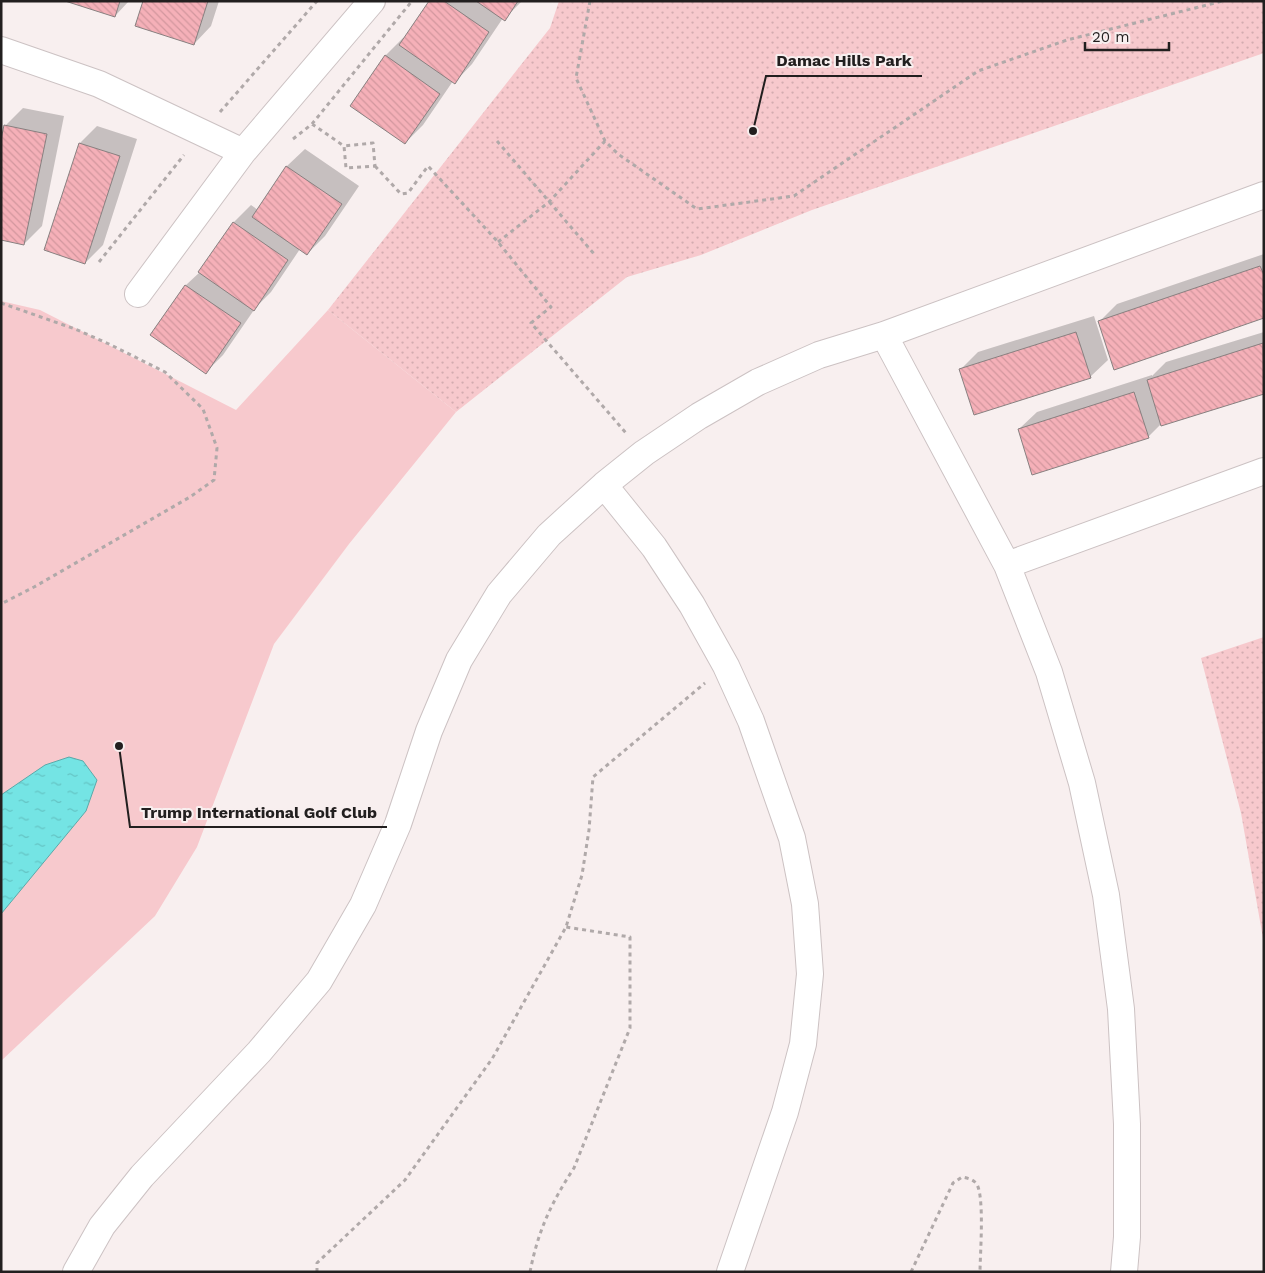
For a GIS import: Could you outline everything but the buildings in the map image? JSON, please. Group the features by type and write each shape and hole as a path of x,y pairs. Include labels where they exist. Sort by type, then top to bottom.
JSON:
{"street":[{"path":"138,294 243,152 372,1"},
{"path":"1,50 99,84 243,152"},
{"path":"76,1272 102,1226 142,1176 259,1052 319,981 363,905 398,824 429,731 459,660 499,594 549,535 604,485 644,453 699,416 758,382 820,355 884,335 1264,195"},
{"path":"884,335 1007,565 1049,672 1082,783 1106,895 1122,1010 1127,1124 1127,1237 1124,1272"},
{"path":"1007,565 1264,471"},
{"path":"604,485 654,547 692,605 726,666 751,721 792,838 805,904 810,974 803,1044 784,1112 730,1272"}],"path":[{"path":"286,144 312,124 412,1"},
{"path":"590,1 576,78 605,141 618,154 697,209 794,196 978,71 1067,40 1223,1"},
{"path":"312,124 344,146 373,142 375,166 401,194 408,193 428,166 498,242 551,307 531,323 644,453"},
{"path":"497,141 595,255"},
{"path":"498,242 549,202 605,141"},
{"path":"344,146 346,168 375,166"},
{"path":"1,303 75,329 165,372 203,409 217,448 214,480 198,492 42,583 1,604"},
{"path":"316,1272 317,1263 405,1180 492,1059 566,928 582,875 594,777 726,666"},
{"path":"530,1272 541,1228 557,1194 574,1168 630,1028 630,937 566,928"},
{"path":"911,1272 953,1183 962,1177 971,1179 979,1189 981,1215 980,1272"}],"shaded area":[{"path":"559,1 1264,1 1264,53 812,210 701,255 627,277 456,412 328,310 550,28"},
{"path":"1,301 40,310 236,410 328,310 456,412 349,544 274,644 197,847 155,916 1,1061"},
{"path":"1264,637 1264,944 1241,813 1201,658"}],"water":[{"path":"69,757 83,761 97,780 86,811 1,914 1,795 45,765"}],"place":[{"name":"Damac Hills Park","path":"753,131"},
{"name":"Trump International Golf Club","path":"119,746"}]}
